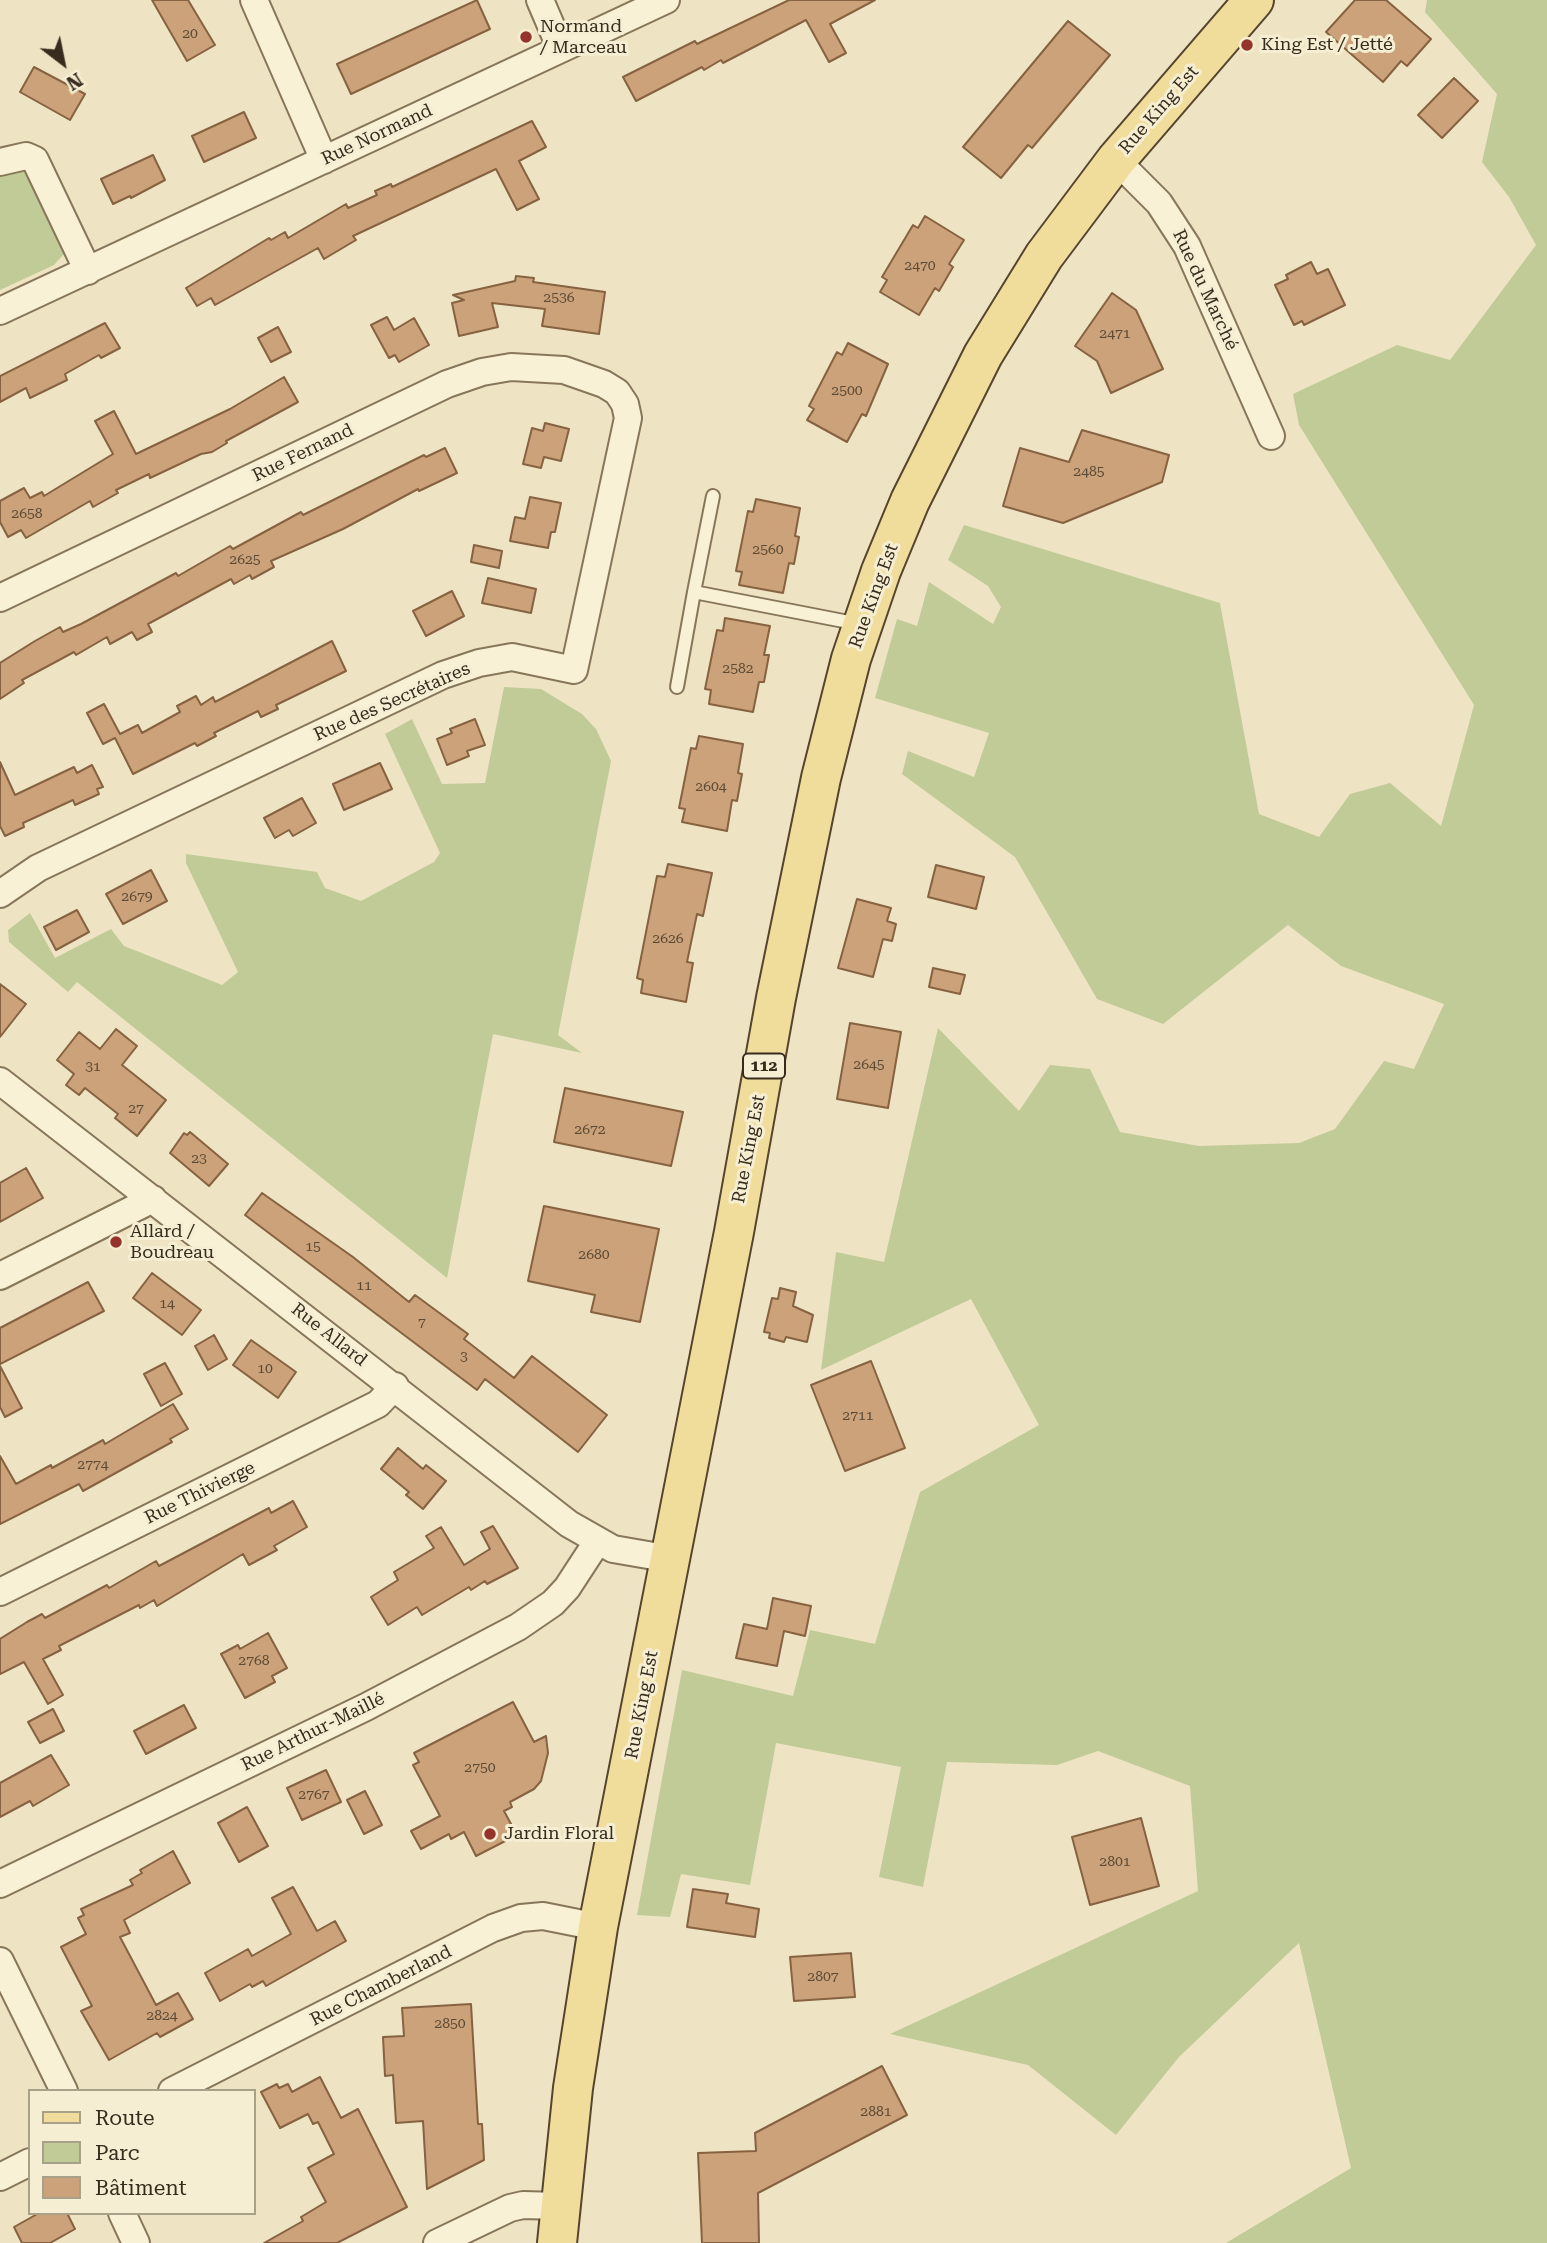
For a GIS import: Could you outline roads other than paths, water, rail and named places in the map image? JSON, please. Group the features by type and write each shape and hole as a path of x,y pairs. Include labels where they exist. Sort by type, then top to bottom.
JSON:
{"main road":[{"name":"Rue King Est","path":"558,2224 582,2019 598,1927 808,843 851,659 910,501 983,355 1044,256 1116,160 1254,0"}],"street":[{"path":"254,0 324,160"},
{"path":"540,0 561,49"},
{"name":"Rue Normand","path":"0,311 666,0"},
{"path":"0,162 26,156 35,160 88,271"},
{"name":"Rue du Marché","path":"1116,160 1159,203 1187,247 1271,436"},
{"name":"Rue Fernand","path":"0,598 434,390 482,372 511,367 564,370 604,384 617,392"},
{"name":"Rue des Secrétaires","path":"0,894 38,868 443,675 479,663 512,657 574,670 628,418 625,404 617,392"},
{"name":"Rue Allard","path":"0,1081 597,1542 628,1554 671,1559"},
{"path":"0,1276 153,1199"},
{"name":"Rue Thivierge","path":"0,1592 378,1404 395,1386"},
{"name":"Rue Arthur-Maillé","path":"0,1884 366,1707 518,1628 541,1612 567,1588 597,1542"},
{"name":"Rue Chamberland","path":"176,2089 520,1918 543,1916 598,1927"},
{"path":"0,1961 63,2089"},
{"path":"0,2176 28,2163"},
{"path":"437,2243 510,2208 523,2205 558,2224"},
{"path":"123,2215 136,2243"}],"lane":[{"path":"677,687 713,496"},
{"path":"694,592 863,625"}],"place":[{"name":"Normand / Marceau","path":"526,37"},
{"name":"King Est / Jetté","path":"1247,45"},
{"name":"Allard / Boudreau","path":"116,1242"},
{"name":"Jardin Floral","path":"490,1834"}]}
